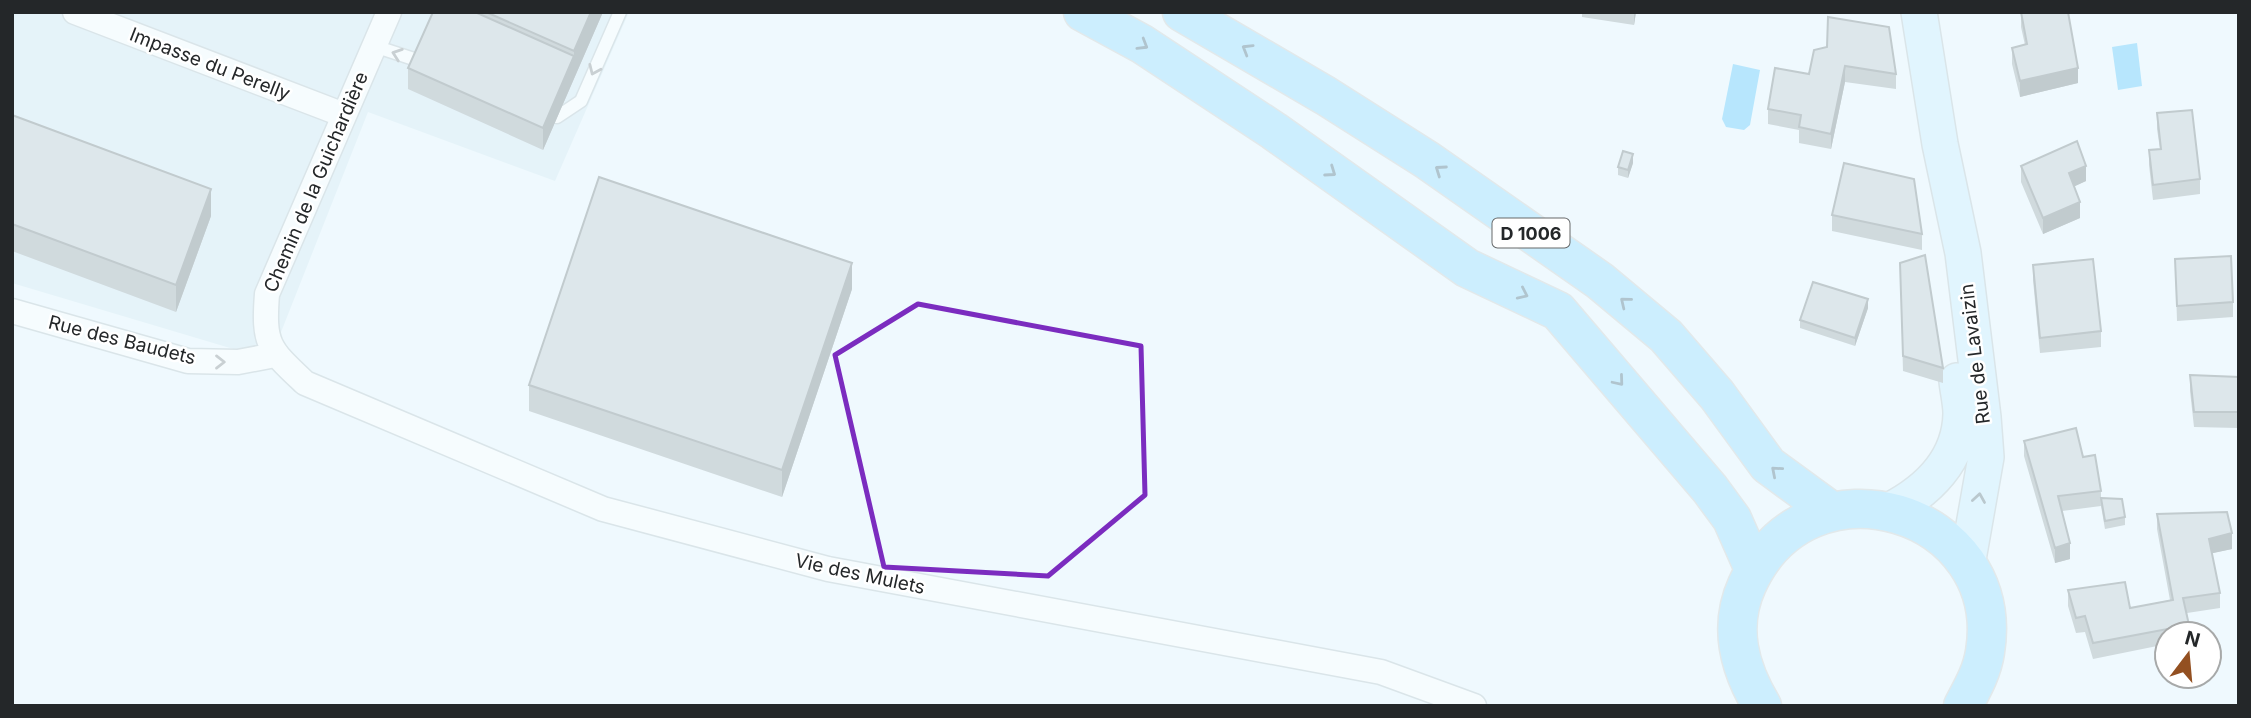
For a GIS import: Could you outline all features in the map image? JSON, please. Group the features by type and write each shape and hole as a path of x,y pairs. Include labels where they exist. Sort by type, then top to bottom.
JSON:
{"main road":[{"path":"1083,12 1142,44 1274,131 1467,268 1558,311 1710,489 1732,519 1754,569"},
{"name":"D 1006","path":"1182,12 1326,96 1427,160 1600,281 1666,335 1717,395 1769,465 1831,511"},
{"name":"Rue de Lavaizin","path":"1919,12 1940,144 1963,253 1986,457 1967,565"},
{"name":"Rue de Lavaizin","path":"1889,511 1913,498 1936,478 1958,439 1961,413 1939,257 1940,144"},
{"path":"1751,698 1739,655 1737,626 1742,597 1754,569 1774,543 1800,524 1831,511 1860,508 1889,511 1920,522 1946,541 1967,565 1980,593 1986,622 1985,652 1976,697"}],"street":[{"name":"Impasse du Perelly","path":"75,12 344,115"},
{"name":"Chemin de la Guichardière","path":"275,355 264,327 267,294 388,12"},
{"name":"Rue des Baudets","path":"12,311 188,361 238,362 275,355"},
{"name":"Vie des Mulets","path":"275,355 305,383 603,509 828,569 1381,672 1474,706"}],"lane":[{"path":"557,117 581,100 620,12"},
{"path":"374,46 421,61"}],"highlighted area":[{"path":"918,304 1141,346 1145,495 1048,576 884,567 835,355"}],"shaded area":[{"path":"12,12 629,12 555,181 368,112 270,360 12,283"}],"water":[{"path":"2137,43 2142,86 2118,90 2112,47"},
{"path":"1733,64 1760,70 1750,125 1744,130 1726,127 1722,119"}],"building":[{"path":"433,12 475,12 574,56 543,128 408,68"},
{"path":"486,12 591,12 574,51"},
{"path":"2021,12 2068,12 2078,68 2020,81 2012,48 2027,44"},
{"path":"1828,17 1889,27 1896,74 1845,66 1831,134 1799,127 1801,115 1768,109 1775,68 1809,74 1814,50 1827,47"},
{"path":"2192,110 2200,179 2153,185 2149,150 2161,149 2157,113"},
{"path":"12,115 211,189 176,285 12,224"},
{"path":"2077,141 2086,166 2069,173 2080,202 2043,218 2021,166"},
{"path":"1623,151 1633,154 1628,170 1618,167"},
{"path":"1844,163 1914,179 1922,234 1832,215"},
{"path":"599,177 852,263 782,470 529,385"},
{"path":"1925,255 1943,368 1903,356 1900,263"},
{"path":"2231,256 2233,302 2177,306 2175,259"},
{"path":"2093,259 2101,331 2040,338 2033,265"},
{"path":"1813,282 1868,299 1855,338 1800,320"},
{"path":"2190,375 2239,377 2239,412 2194,412"},
{"path":"2076,428 2083,457 2095,455 2101,491 2058,496 2070,543 2055,548 2024,441"},
{"path":"2101,498 2122,499 2125,517 2105,521"},
{"path":"2227,512 2232,533 2209,539 2220,593 2183,598 2188,620 2153,620 2153,632 2093,643 2085,616 2076,618 2068,590 2125,582 2130,608 2173,600 2157,514"}]}
